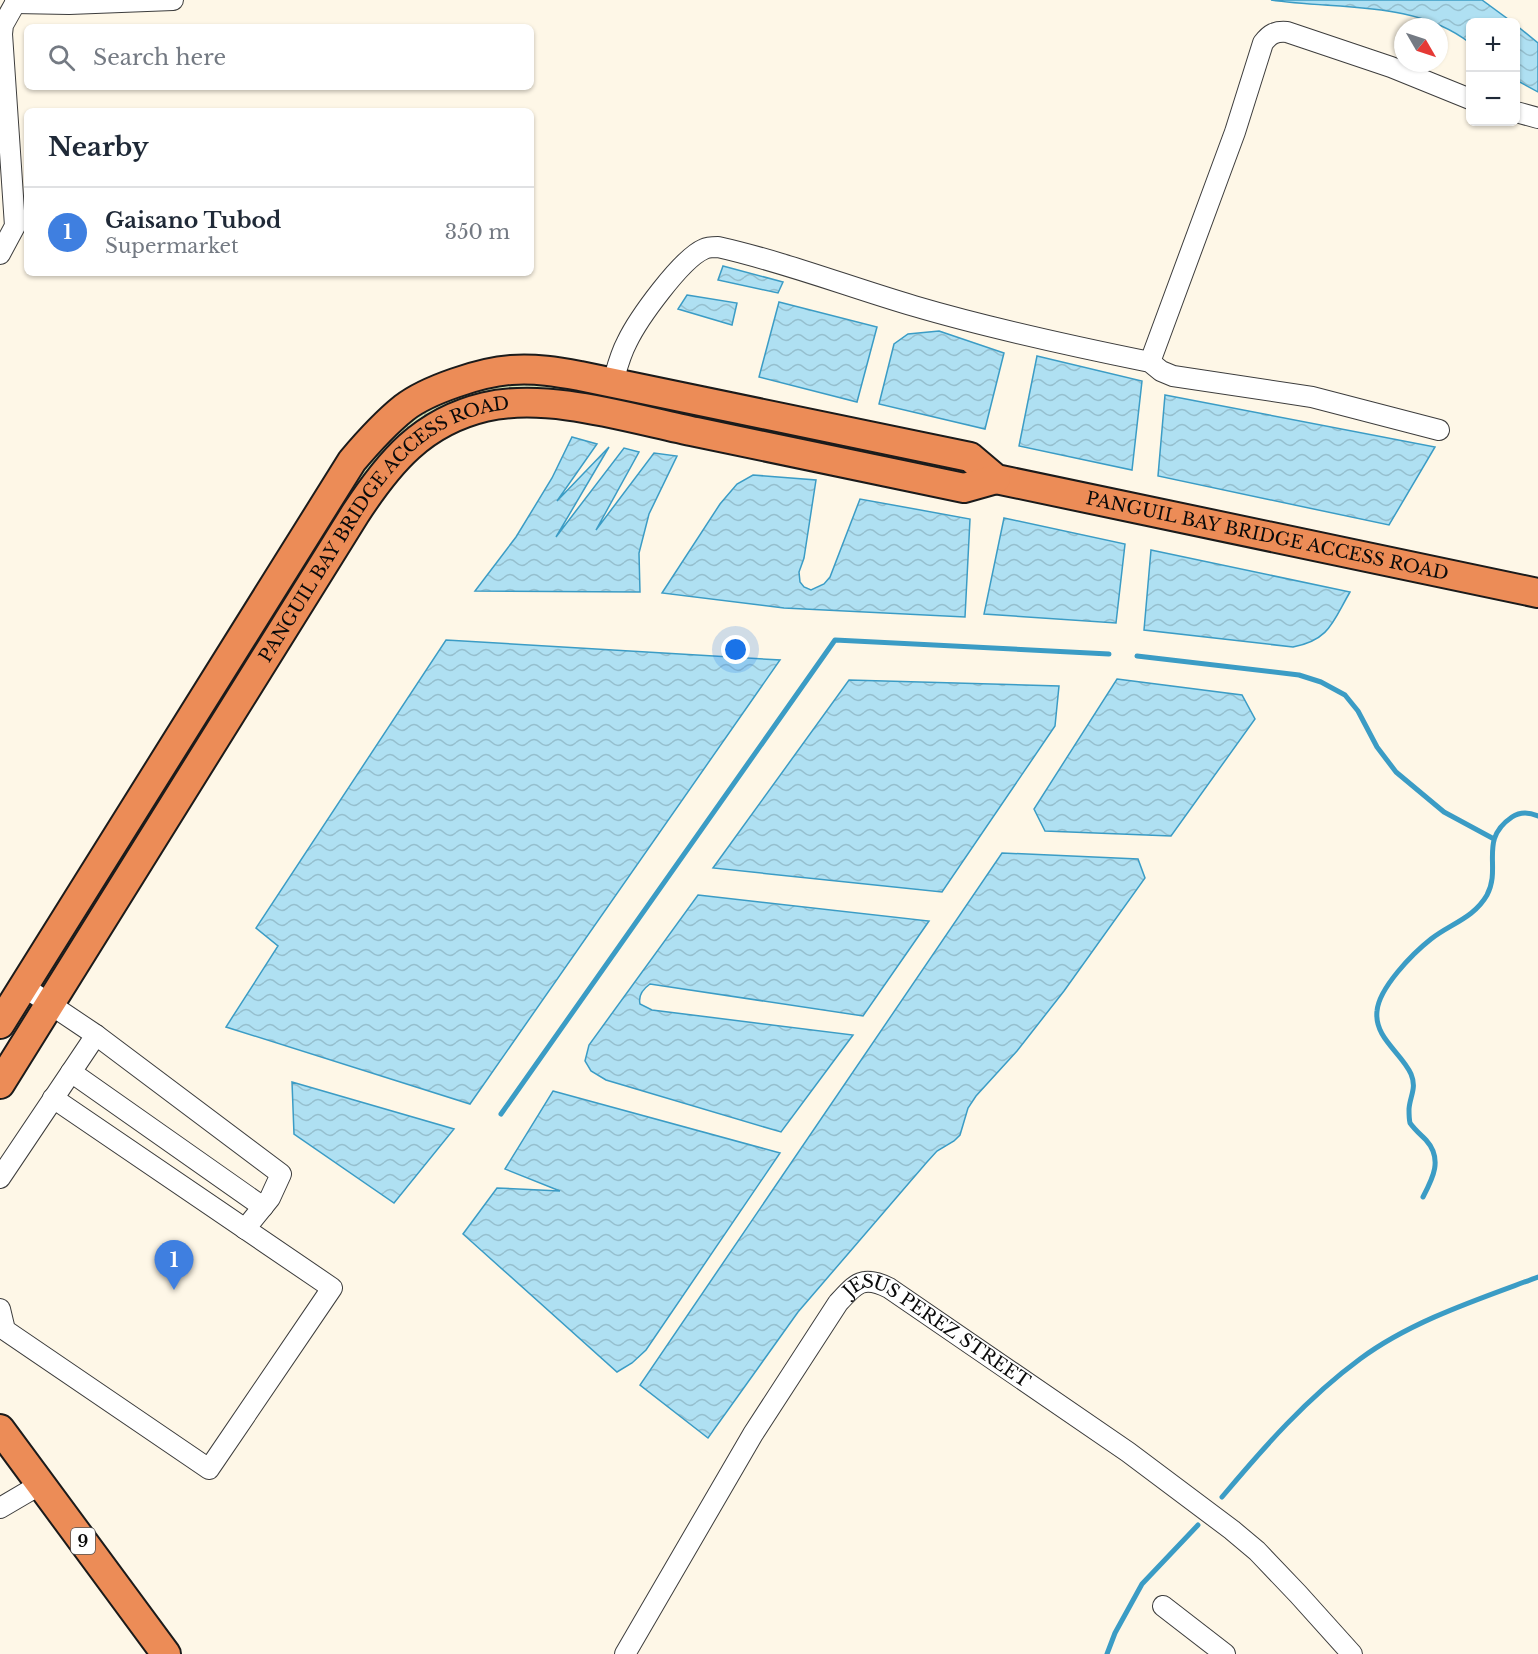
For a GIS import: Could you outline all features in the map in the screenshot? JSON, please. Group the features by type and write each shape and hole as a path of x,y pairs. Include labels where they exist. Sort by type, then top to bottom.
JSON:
{"highway":[{"name":"PANGUIL BAY BRIDGE ACCESS ROAD","path":"0,1024 328,497 352,461 378,431 406,406 441,388 475,377 511,370 547,370 970,457 996,479"},
{"name":"PANGUIL BAY BRIDGE ACCESS ROAD","path":"0,1084 377,480 401,453 424,433 453,417 483,407 513,402 544,402 607,413 964,488 996,479 1538,592"},
{"name":"9","path":"0,1429 166,1654"}],"street":[{"path":"0,254 15,226 19,159 2,34 3,25 16,2 69,4 172,0"},
{"path":"1150,362 1235,132 1263,43 1269,35 1278,31 1287,32 1391,67 1466,97"},
{"path":"1520,113 1538,118"},
{"path":"613,382 619,360 636,326 676,272 692,256 706,248 718,247 810,272 912,306 1004,332 1150,362 1161,371 1180,378 1312,397 1438,430"},
{"path":"23,987 96,1035 281,1174 270,1198 246,1229"},
{"path":"0,1178 96,1035"},
{"path":"71,1072 262,1207"},
{"path":"0,1309 2,1331 209,1468 332,1288 53,1098"},
{"name":"JESUS PEREZ STREET","path":"625,1654 753,1434 838,1303 863,1280 877,1282 889,1288 1128,1452 1189,1497 1257,1551 1352,1654"},
{"path":"0,1509 41,1484"},
{"path":"1163,1605 1225,1654"}],"green space":[{"path":"512,384 546,385 578,390 950,468 949,470 577,392 545,388 501,388 461,398 424,415 401,433 366,472 44,985 42,984 364,470 399,432 423,412 460,396"}],"water":[{"path":"1271,0 1482,0 1507,18 1466,18 1466,40 1448,29 1448,18 1418,18 1375,9"},
{"path":"1520,28 1538,43 1538,92 1520,82"},
{"path":"723,266 783,282 778,293 718,280"},
{"path":"687,295 737,303 732,325 678,309"},
{"path":"779,302 877,327 857,402 759,377"},
{"path":"939,331 1004,353 985,429 879,404 894,344 908,334"},
{"path":"1037,356 1142,381 1132,470 1019,446"},
{"path":"1165,395 1435,447 1389,525 1158,476"},
{"path":"572,437 597,444 557,501 609,447 556,537 624,448 639,452 596,530 654,453 677,456 649,514 639,553 640,592 475,591 516,537 552,478"},
{"path":"753,475 816,480 804,558 799,572 800,582 811,590 824,584 830,577 860,499 970,519 965,617 784,608 662,593 720,504 737,484"},
{"path":"1004,518 1125,544 1116,623 984,614"},
{"path":"1151,550 1350,592 1329,628 1323,634 1315,640 1293,647 1144,630"},
{"path":"446,640 780,660 470,1104 226,1027 278,946 256,928"},
{"path":"1117,679 1242,695 1255,719 1171,836 1045,831 1034,809"},
{"path":"849,680 1059,686 1055,726 942,892 713,868"},
{"path":"1002,853 1138,859 1145,878 1064,991 1017,1051 976,1096 968,1108 960,1135 937,1151 798,1312 708,1438 640,1385"},
{"path":"698,895 929,921 863,1016 650,984 643,990 640,995 640,1004 652,1010 853,1035 781,1132 606,1080 591,1071 585,1061 589,1045"},
{"path":"292,1082 454,1129 394,1203 294,1134"},
{"path":"553,1091 780,1153 646,1350 632,1363 617,1372 463,1234 497,1188 560,1191 505,1169"}],"waterway":[{"path":"501,1114 835,640 1109,654"},
{"path":"1137,656 1299,675 1321,682 1345,695 1358,711 1377,747 1396,772 1444,812 1494,839"},
{"path":"1423,1197 1433,1176 1434,1154 1426,1140 1410,1123 1409,1109 1413,1079 1407,1066 1380,1029 1377,1021 1379,1002 1390,982 1415,953 1438,934 1469,915 1482,903 1491,885 1493,844 1502,826 1512,817 1522,813 1538,816"},
{"path":"1222,1497 1304,1407 1341,1374 1380,1345 1423,1322 1538,1277"},
{"path":"1107,1654 1115,1633 1142,1584 1198,1525"}],"place":[{"name":"Gaisano Tubod","path":"174,1290"}]}
